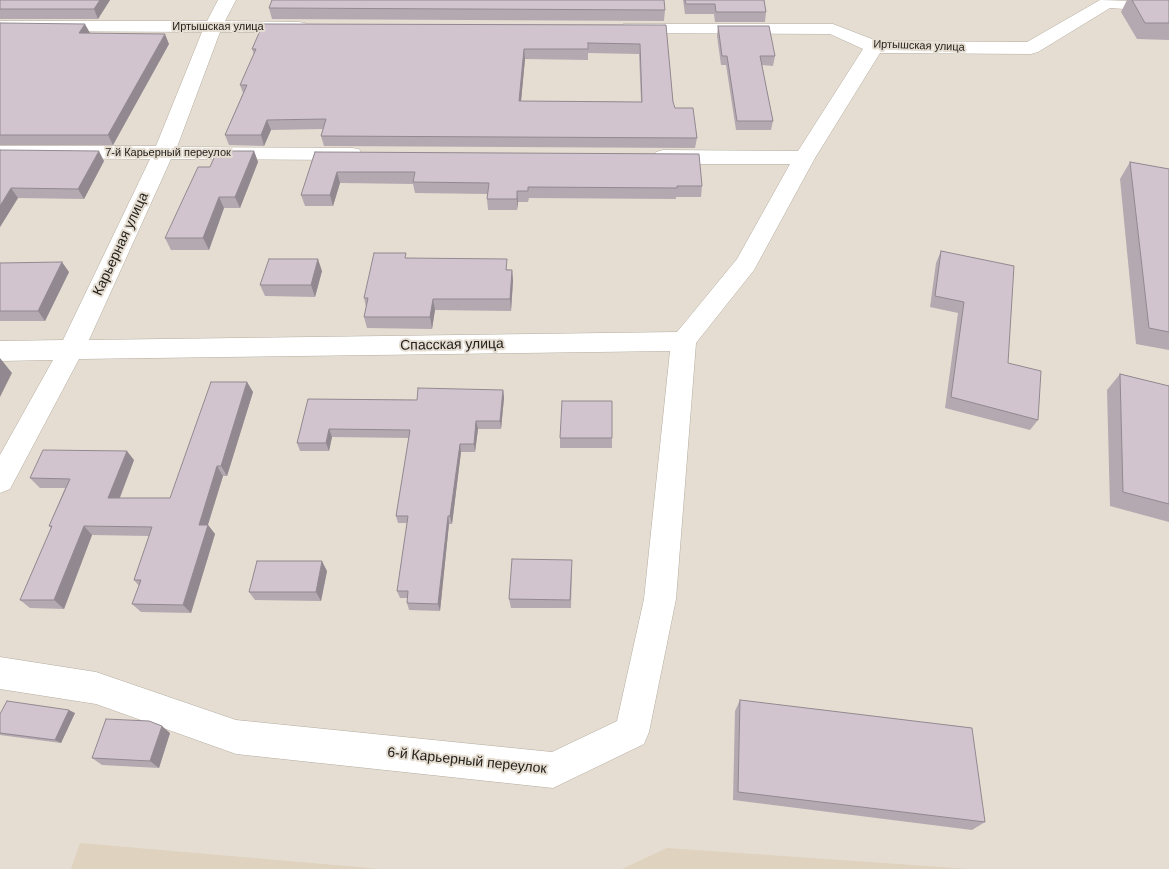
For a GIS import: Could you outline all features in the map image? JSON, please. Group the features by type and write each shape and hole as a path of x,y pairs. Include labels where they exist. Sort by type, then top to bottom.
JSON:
{"street":[{"name":"Карьерная улица","path":"0,481 71,351 164,152 213,27 227,0"},
{"name":"Иртышская улица","path":"613,28 833,29 874,47 1031,48 1107,1 1169,7"},
{"name":"Иртышская улица","path":"0,26 313,27"},
{"path":"684,341 746,264 804,158 874,47"},
{"name":"7-й Карьерный переулок","path":"0,152 370,154"},
{"path":"646,156 804,158"},
{"name":"Спасская улица","path":"0,351 684,341"},
{"name":"6-й Карьерный переулок","path":"0,673 96,688 236,737 553,770 632,732 660,599 684,341"}],"shaded area":[{"path":"80,843 381,869 71,869"},
{"path":"667,848 970,869 622,869"}],"building":[{"path":"0,0 100,0 94,9 0,9"},
{"path":"272,0 664,0 665,10 269,8"},
{"path":"685,0 764,0 766,12 716,12 715,4 686,4"},
{"path":"1132,0 1169,0 1169,23 1145,23"},
{"path":"0,23 85,24 79,33 165,34 108,135 0,135"},
{"path":"263,24 666,25 673,102 675,108 693,108 697,138 321,136 326,119 267,120 261,135 225,135 247,85 240,85 256,49 252,49","holes":["588,43 640,44 642,102 519,101 524,49 588,49"]},
{"path":"718,26 769,26 775,56 760,56 773,121 737,121 727,56 722,56"},
{"path":"0,150 99,151 78,189 11,188 0,206"},
{"path":"217,151 254,151 235,197 219,197 203,238 165,238 198,167 210,167"},
{"path":"315,152 699,154 702,186 677,186 677,188 528,187 528,191 517,191 517,199 487,199 489,183 413,182 415,172 337,172 330,195 301,195"},
{"path":"1130,162 1169,169 1169,332 1149,328"},
{"path":"941,251 1014,266 1008,363 1041,371 1038,420 951,397 964,302 935,296"},
{"path":"374,253 406,253 405,258 507,259 506,270 512,270 510,299 433,299 430,317 364,317 368,298 364,298"},
{"path":"269,259 318,259 311,285 260,285"},
{"path":"62,262 38,311 0,311 0,263"},
{"path":"1120,374 1169,386 1169,504 1123,492"},
{"path":"211,382 247,382 221,466 217,466 199,525 208,525 183,605 132,604 141,580 134,580 152,527 84,526 54,600 20,600 70,479 30,478 43,450 127,451 108,498 170,498"},
{"path":"418,388 503,390 500,421 476,421 474,444 460,444 450,516 448,516 438,604 407,603 408,591 397,591 408,516 396,516 410,430 329,429 326,443 297,443 308,399 417,400"},
{"path":"562,401 612,401 612,438 560,438"},
{"path":"512,559 572,560 570,600 509,599"},
{"path":"257,561 322,561 316,592 249,592"},
{"path":"740,700 972,728 985,822 738,792"},
{"path":"7,701 69,710 55,740 0,733 0,714"},
{"path":"106,719 149,721 162,726 150,761 92,758"}]}
